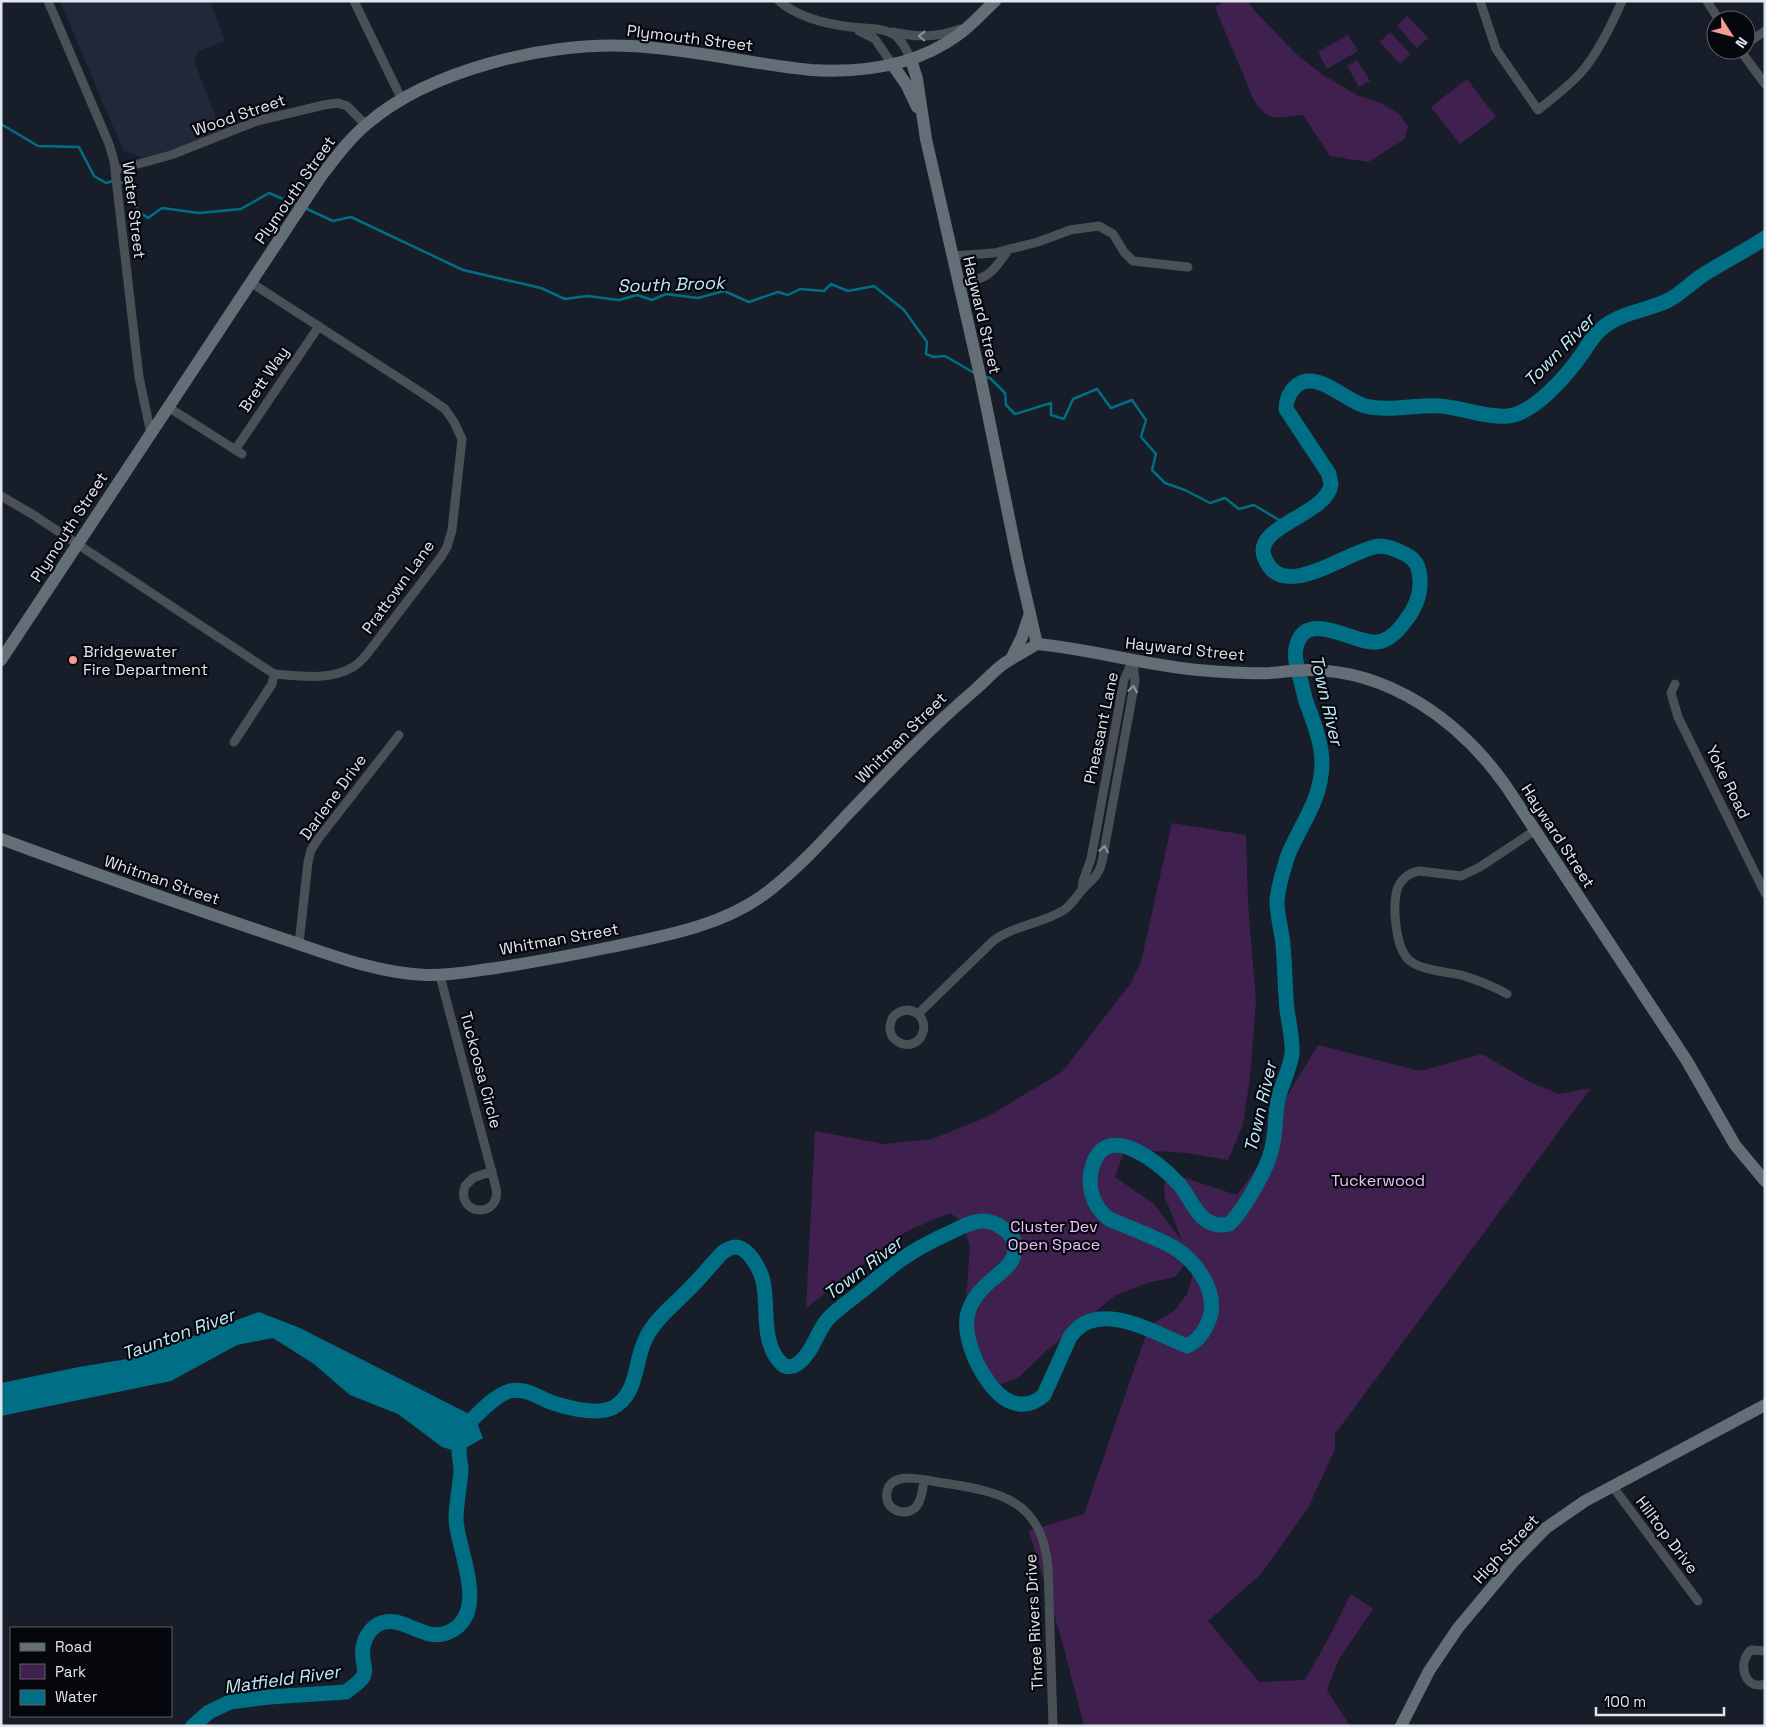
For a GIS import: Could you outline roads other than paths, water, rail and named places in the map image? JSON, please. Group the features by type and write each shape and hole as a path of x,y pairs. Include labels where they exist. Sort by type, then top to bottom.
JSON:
{"street":[{"name":"Water Street","path":"48,1 109,144 116,178 139,377 151,434"},
{"path":"354,1 402,100"},
{"path":"779,1 806,17 852,28 876,29 923,37 941,35 968,27"},
{"name":"Plymouth Street","path":"1,660 250,282 333,160 366,124 402,100 438,81 485,66 535,54 592,46 656,48 811,70 863,70 911,59 946,43 968,27 996,1"},
{"path":"1480,1 1495,48 1538,110 1584,69 1598,48 1622,1"},
{"path":"852,28 875,39 892,64"},
{"path":"876,29 889,32 897,37 911,59"},
{"name":"Hayward Street","path":"911,59 918,87 921,117 1038,644 1133,661 1214,672 1256,673 1307,670 1341,673 1377,682 1412,699 1443,718 1488,761 1687,1061 1735,1145 1765,1181"},
{"path":"1747,60 1765,84"},
{"name":"Hayward Street","path":"892,64 908,88 921,117"},
{"name":"Wood Street","path":"116,178 257,121 324,104 338,103 347,106 366,124"},
{"path":"952,256 994,253 1038,242 1070,230 1099,226 1113,234 1124,252 1133,261 1188,267"},
{"path":"958,284 974,281 993,272 1009,249"},
{"name":"Prattown Lane","path":"1,496 274,674 302,676 331,675 355,666 367,654 447,547 452,530 462,439 454,422 444,409 250,282"},
{"name":"Brett Way","path":"168,407 238,452 319,326"},
{"path":"1011,659 1022,637 1030,613"},
{"name":"Whitman Street","path":"1,840 299,944 387,971 440,976 533,962 629,943 720,918 746,906 768,892 789,874 938,723 1000,667 1038,644"},
{"name":"Pheasant Lane","path":"1082,890 1083,880 1091,859 1124,680 1133,661"},
{"name":"Pheasant Lane","path":"918,1014 993,941 1005,933 1062,911 1094,880 1101,867 1135,681 1133,661"},
{"path":"234,742 272,684 274,674"},
{"name":"Yoke Road","path":"1675,684 1671,693 1675,709 1765,893"},
{"name":"Darlene Drive","path":"299,944 311,850 399,734"},
{"path":"1109,761 1120,763"},
{"path":"1104,788 1115,789"},
{"path":"1507,994 1483,982 1423,966 1408,960 1397,933 1396,895 1402,881 1412,872 1419,871 1461,876 1480,867 1534,831"},
{"name":"Tuckoosa Circle","path":"440,976 492,1171 497,1192 494,1203 485,1210 470,1207 464,1198 465,1186 473,1178 492,1171"},
{"name":"High Street","path":"1401,1726 1422,1682 1443,1650 1466,1618 1530,1543 1554,1522 1585,1501 1765,1405"},
{"name":"Three Rivers Drive","path":"924,1480 920,1501 911,1511 898,1512 888,1504 887,1489 894,1480 905,1478 924,1480 975,1488 1002,1496 1024,1510 1039,1530 1046,1548 1048,1567 1053,1726"},
{"name":"Hilltop Drive","path":"1613,1487 1698,1601"},
{"path":"1765,1650 1751,1650 1745,1658 1743,1668 1746,1678 1750,1682 1760,1685 1765,1684"}],"water":[{"path":"259,1312 300,1328 475,1417 483,1438 459,1452 442,1447 398,1414 350,1395 314,1364 273,1338 237,1345 171,1381 1,1416 1,1383 133,1358"}],"waterway":[{"name":"South Brook","path":"1,124 38,146 79,147 94,176 106,183 113,181"},
{"name":"South Brook","path":"119,182 127,184 138,211 148,218 162,208 199,213 241,209 269,193 297,205"},
{"name":"South Brook","path":"305,208 333,221 351,217 463,270 541,288 565,299 587,296 619,300 637,295 652,300 666,294 698,298 724,291 749,302 778,292 788,295 800,289 824,291 831,284 848,291 874,286 904,310 927,342 926,354 934,357 945,356 976,374"},
{"name":"Town River","path":"463,1429 491,1401 510,1391 521,1390 553,1403 583,1410 606,1410 621,1402 631,1386 642,1347 653,1326 722,1253 734,1247 745,1251 759,1271 765,1291 768,1336 775,1356 787,1367 795,1365 806,1356 824,1324 832,1315 896,1263 940,1237 975,1222 983,1221 994,1223 1009,1233 1014,1243 1015,1253 1002,1272 976,1296 970,1306 966,1326 976,1361 994,1389 1009,1401 1028,1404 1044,1395 1070,1337 1081,1325 1095,1320 1110,1319 1126,1322 1143,1327 1187,1346 1195,1341 1208,1323 1211,1313 1210,1294 1202,1275 1189,1259 1173,1247 1109,1219 1103,1214 1092,1194 1090,1180 1093,1164 1101,1151 1111,1146 1122,1146 1135,1150 1171,1176 1179,1184 1202,1217 1218,1225 1229,1224 1252,1192 1272,1148 1277,1102 1292,1054 1286,1002 1283,945 1277,907 1278,892 1288,855 1310,811 1321,777 1322,756 1319,739 1305,698 1295,655 1296,648 1301,636 1309,630 1320,628 1367,641 1377,642 1386,640 1397,631 1409,616 1420,591 1420,576 1415,561 1390,547 1379,546 1366,549 1317,571 1300,576 1285,576 1273,570 1264,556 1264,546 1270,536 1279,528 1317,505 1326,495 1331,485 1329,474 1286,409 1287,400 1291,392 1302,382 1314,381 1322,383 1358,403 1374,408 1441,406 1492,416 1508,416 1518,413 1529,408 1550,392 1576,363 1595,335 1608,324 1624,315 1669,300 1700,277 1765,238"},
{"name":"South Brook","path":"983,376 990,378 1005,393 1006,405 1015,414 1051,403 1051,415 1064,419 1073,399 1097,389 1111,408 1132,400 1146,420 1141,437 1156,454 1152,470 1165,483 1185,490 1210,503 1225,498 1239,509 1254,505 1279,520 1282,527"},
{"name":"Matfield River","path":"193,1726 209,1712 230,1702 269,1697 346,1692 363,1677 365,1670 364,1644 367,1635 377,1625 395,1622 430,1634 439,1635 449,1632 461,1623 468,1611 470,1597 469,1581 456,1520 461,1470 459,1451 462,1432"}],"place":[{"name":"Bridgewater Fire Department","path":"73,660"}],"park label":[{"name":"Tuckerwood","path":"1378,1180"},
{"name":"Cluster Dev Open Space","path":"1054,1235"}],"water label":[{"name":"Taunton River","path":"178,1334"}]}
